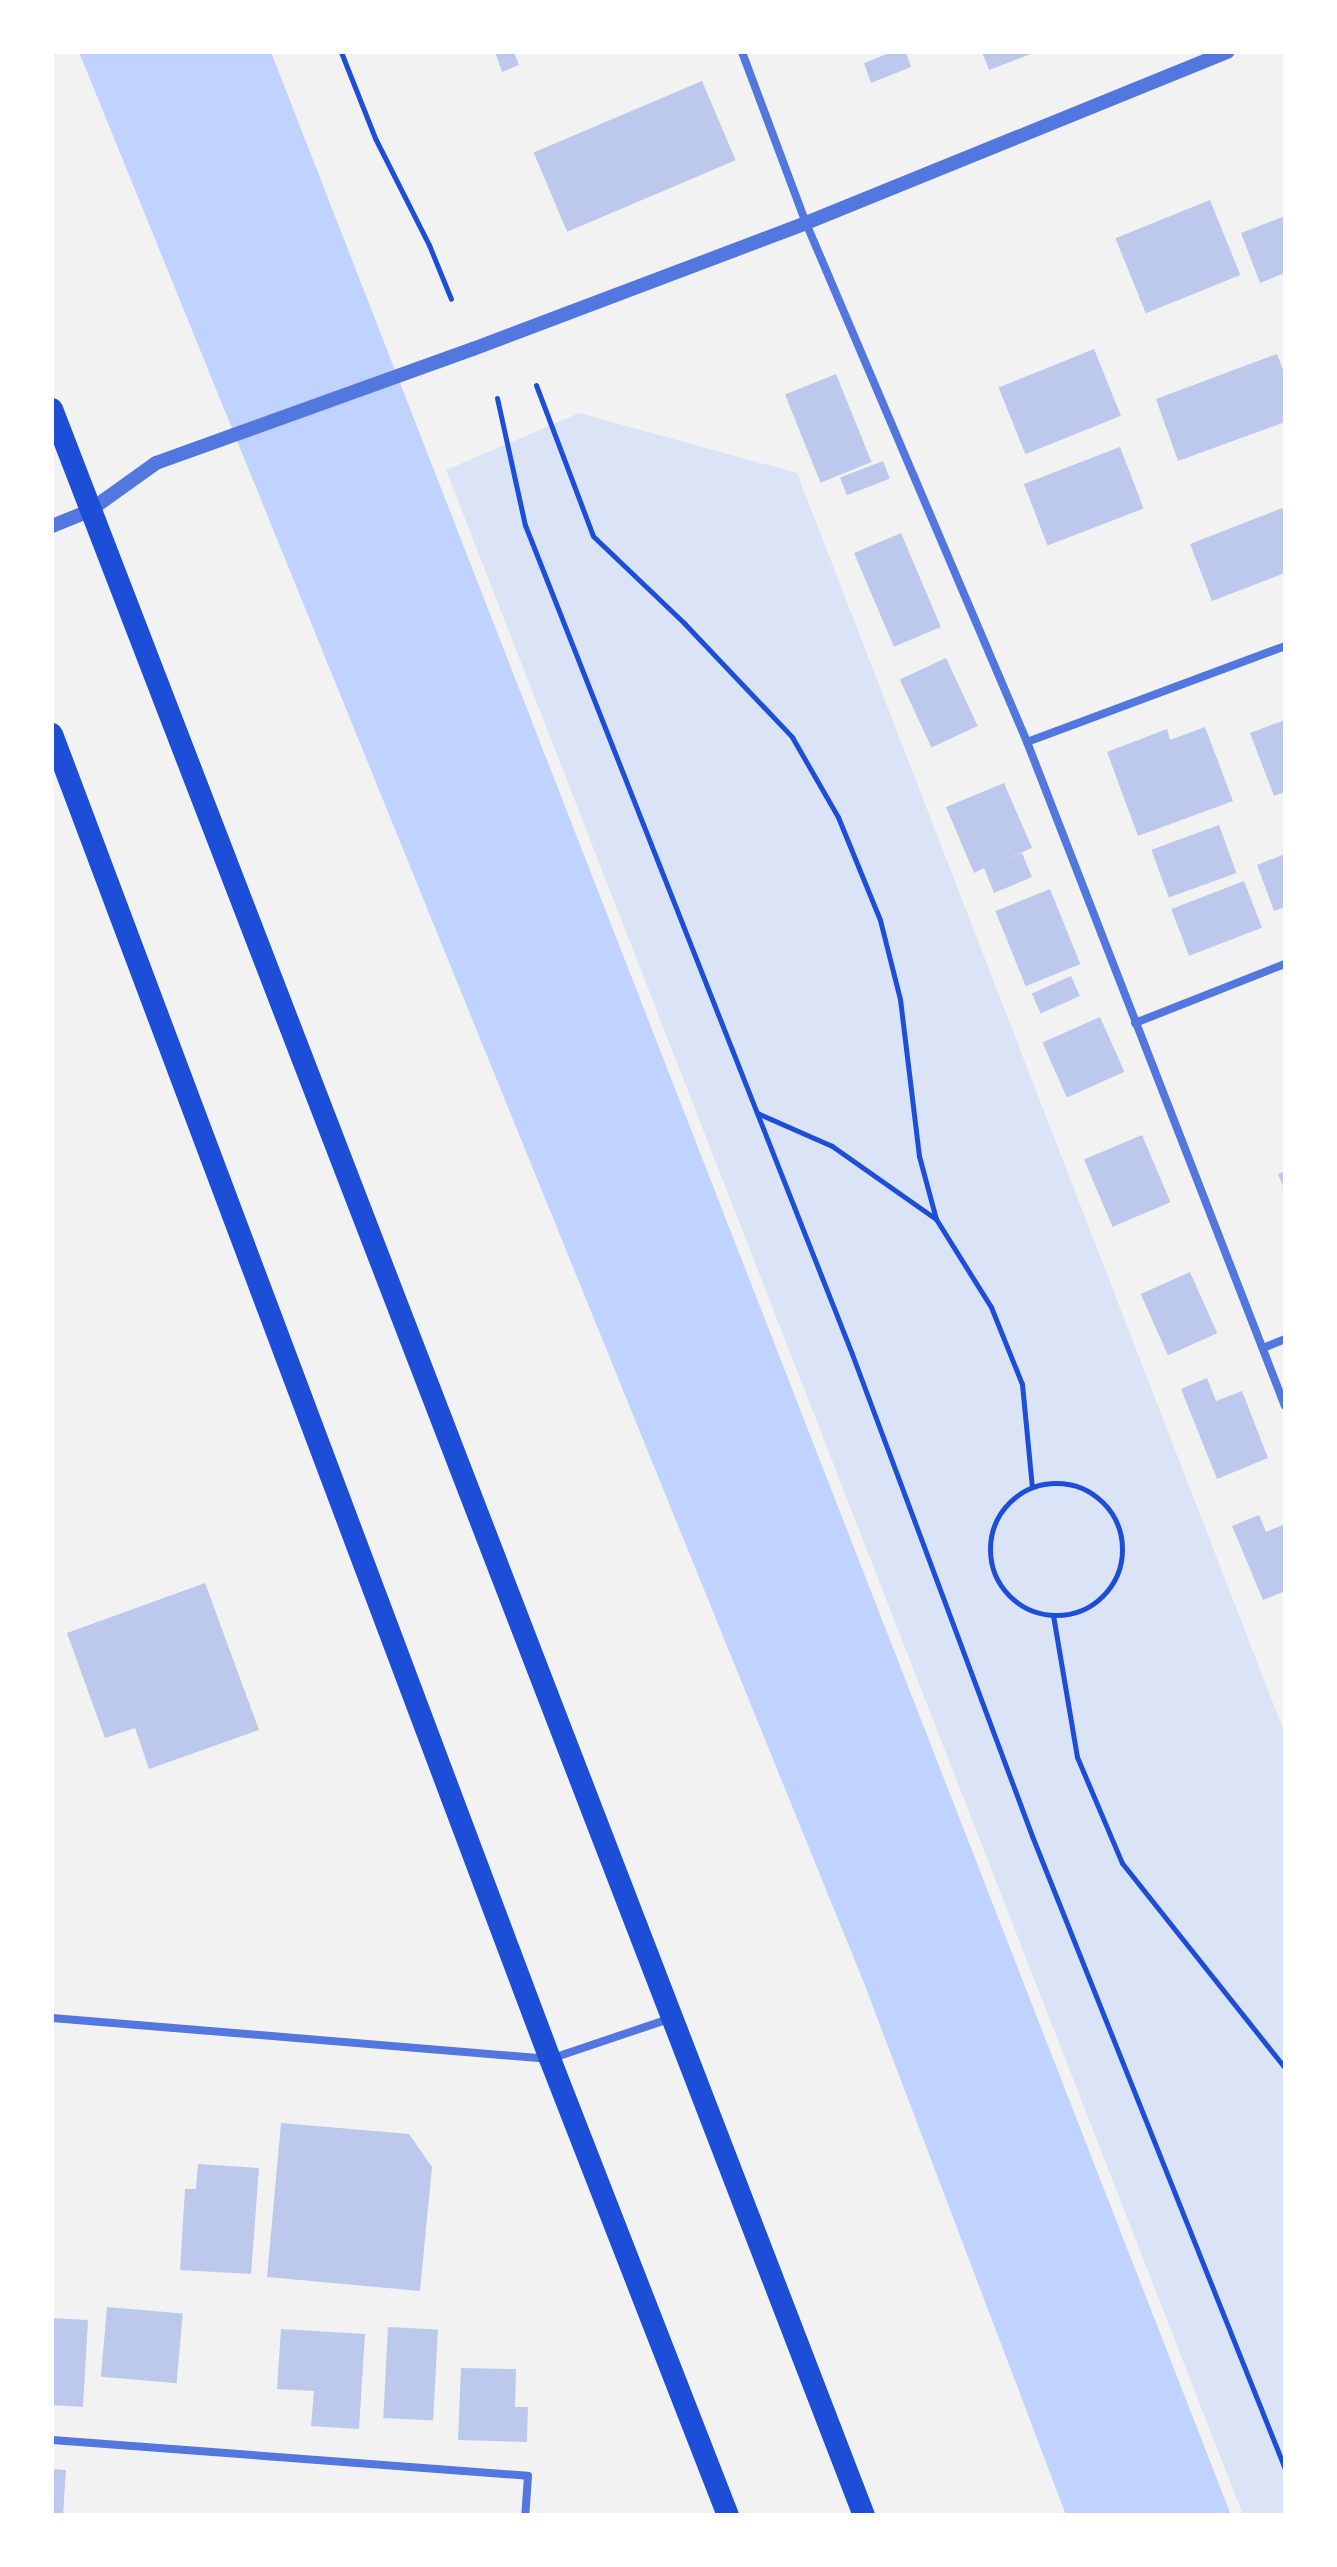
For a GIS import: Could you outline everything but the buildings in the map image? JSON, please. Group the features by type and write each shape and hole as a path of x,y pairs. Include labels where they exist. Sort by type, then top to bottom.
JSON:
{"highway":[{"path":"52,409 864,2515"},
{"path":"52,734 550,2059 728,2515"}],"street":[{"path":"742,52 806,223 1027,742 1285,1406"},
{"path":"52,526 89,511 156,463 473,349 806,223 1228,52"},
{"path":"1027,742 1285,646"},
{"path":"1135,1023 1285,964"},
{"path":"1263,1348 1285,1339"},
{"path":"52,2018 550,2059 672,2018"},
{"path":"52,2440 528,2476 525,2515"}],"path":[{"path":"341,52 375,138 429,245 451,299"},
{"path":"536,385 593,536 684,623 792,737 838,817 880,920 900,999 919,1156 936,1219 991,1307 1022,1384 1032,1487"},
{"path":"497,398 525,525 858,1369 1032,1836 1285,2469"},
{"path":"757,1113 832,1146 936,1219"},
{"path":"1053,1482 1075,1485 1094,1493 1109,1508 1119,1527 1123,1548 1120,1570 1110,1589 1074,1613 1053,1615 1030,1610 1011,1598 997,1580 990,1558 991,1535 999,1514 1014,1498 1032,1487 1053,1482"},
{"path":"1053,1615 1077,1757 1122,1863 1285,2068"}],"shaded area":[{"path":"579,413 797,473 1285,1734 1285,2515 1243,2515 446,470"}],"water":[{"path":"79,52 271,52 1231,2515 1066,2515 864,1983"}]}
